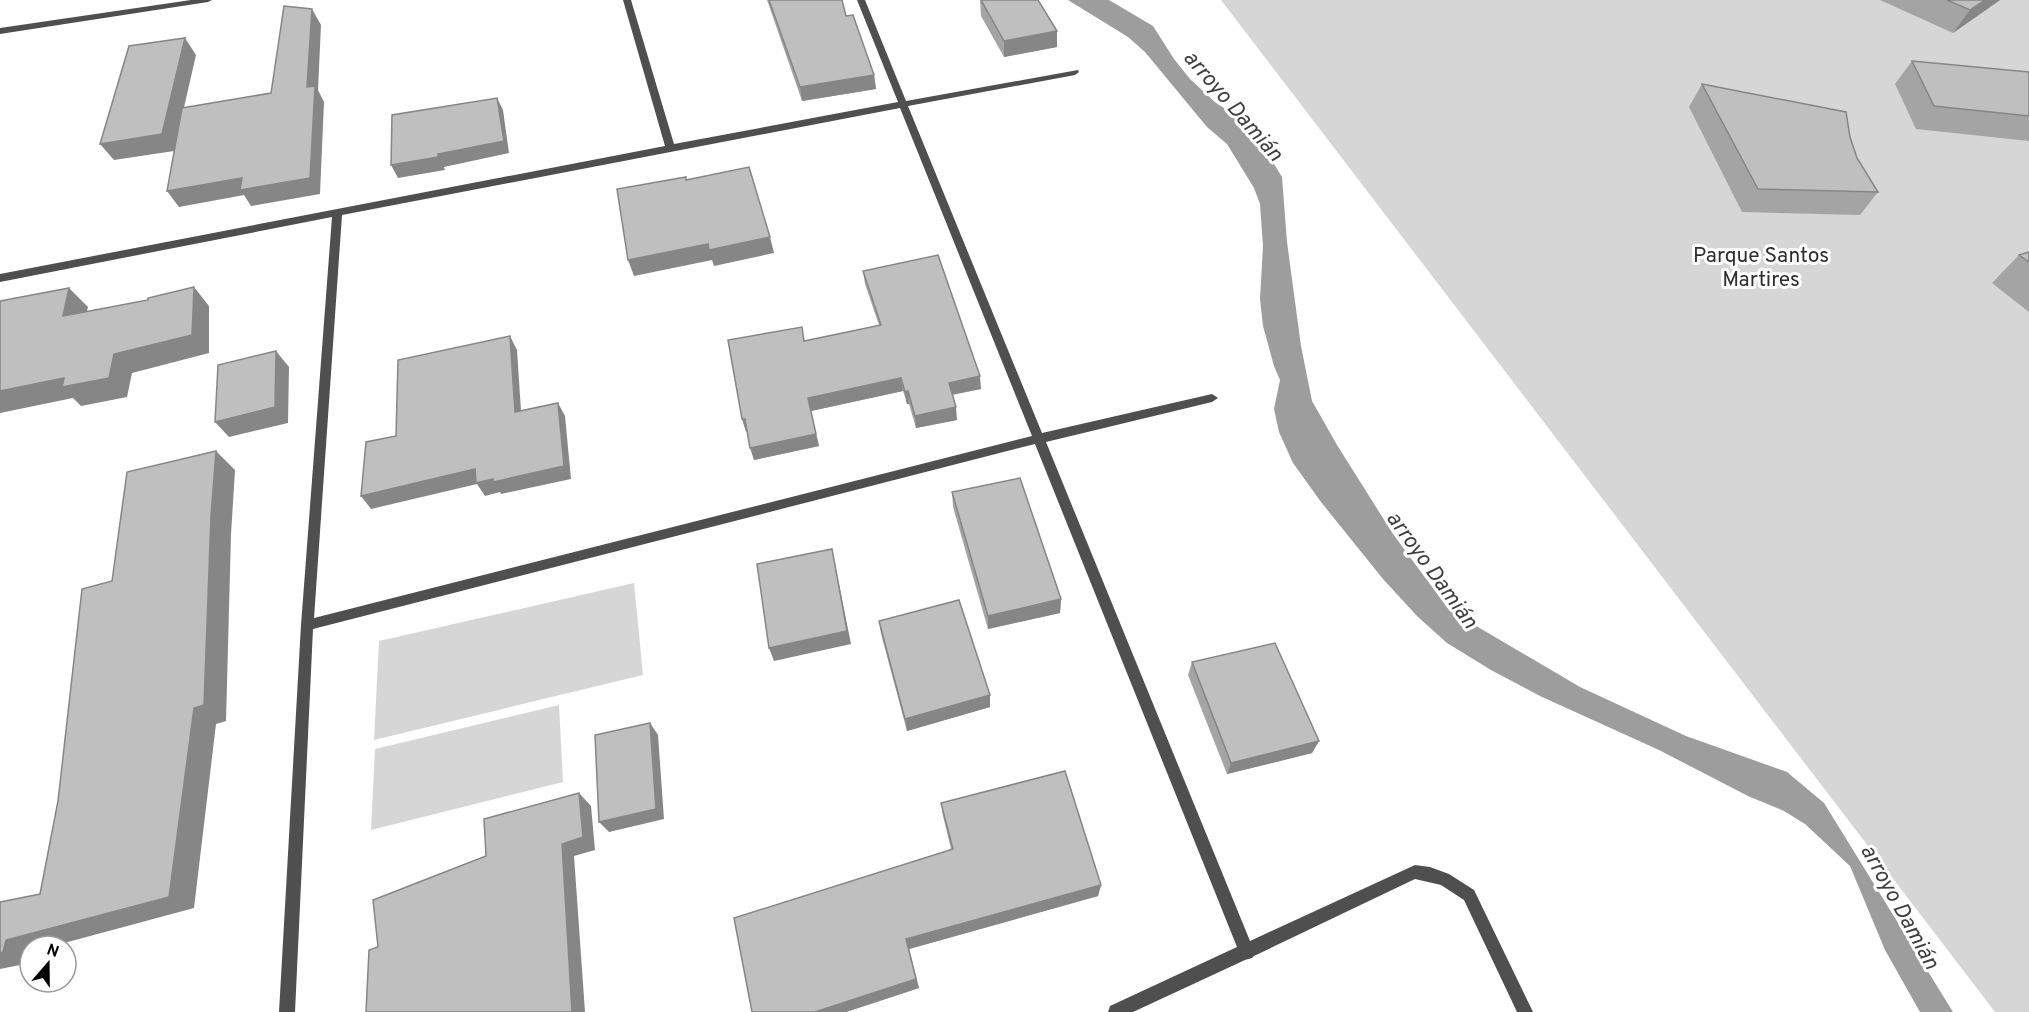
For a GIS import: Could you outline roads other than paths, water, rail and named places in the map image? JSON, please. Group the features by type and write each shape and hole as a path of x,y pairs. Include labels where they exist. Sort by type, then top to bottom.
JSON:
{"street":[{"path":"0,31 208,0"},
{"path":"627,0 670,148"},
{"path":"861,0 1247,953"},
{"path":"0,278 1075,72"},
{"path":"287,1012 307,625 337,214"},
{"path":"307,625 1038,439 1212,398"},
{"path":"1116,1012 1247,953 1415,872 1430,873 1458,885 1469,895 1525,1012"}],"water label":[{"name":"arroyo Damián","path":"1234,105"},
{"name":"arroyo Damián","path":"1433,569"},
{"name":"arroyo Damián","path":"1901,906"}],"park label":[{"name":"Parque Santos Martires","path":"1761,267"}]}
